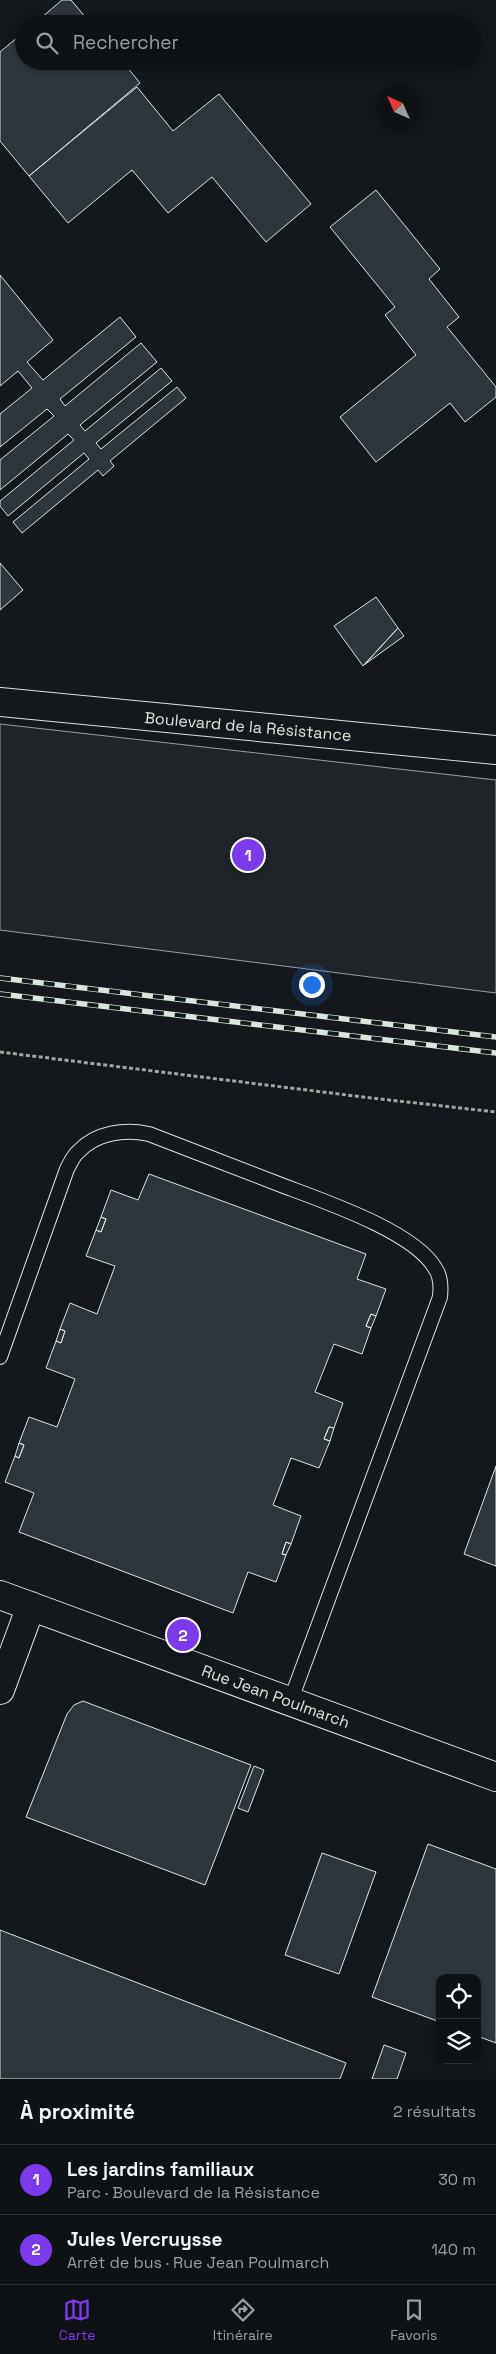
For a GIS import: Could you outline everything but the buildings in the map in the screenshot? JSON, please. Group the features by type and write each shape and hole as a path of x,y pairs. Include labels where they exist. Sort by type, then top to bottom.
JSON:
{"street":[{"name":"Boulevard de la Résistance","path":"0,702 496,750"},
{"name":"Rue Jean Poulmarch","path":"0,1594 496,1777"},
{"path":"0,1690 31,1606"}],"lane":[{"path":"0,1357 67,1169 78,1152 97,1138 117,1132 130,1130 149,1134 351,1213 394,1232 414,1246 435,1267 441,1285 440,1297 290,1702"}],"path":[{"path":"0,1052 496,1112"}],"shaded area":[{"path":"0,724 496,780 496,993 0,930"}],"railway":[{"path":"0,978 496,1037"},
{"path":"0,994 496,1053"}],"place":[{"name":"Les jardins familiaux","path":"248,855"},
{"name":"Jules Vercruysse","path":"183,1635"}]}
